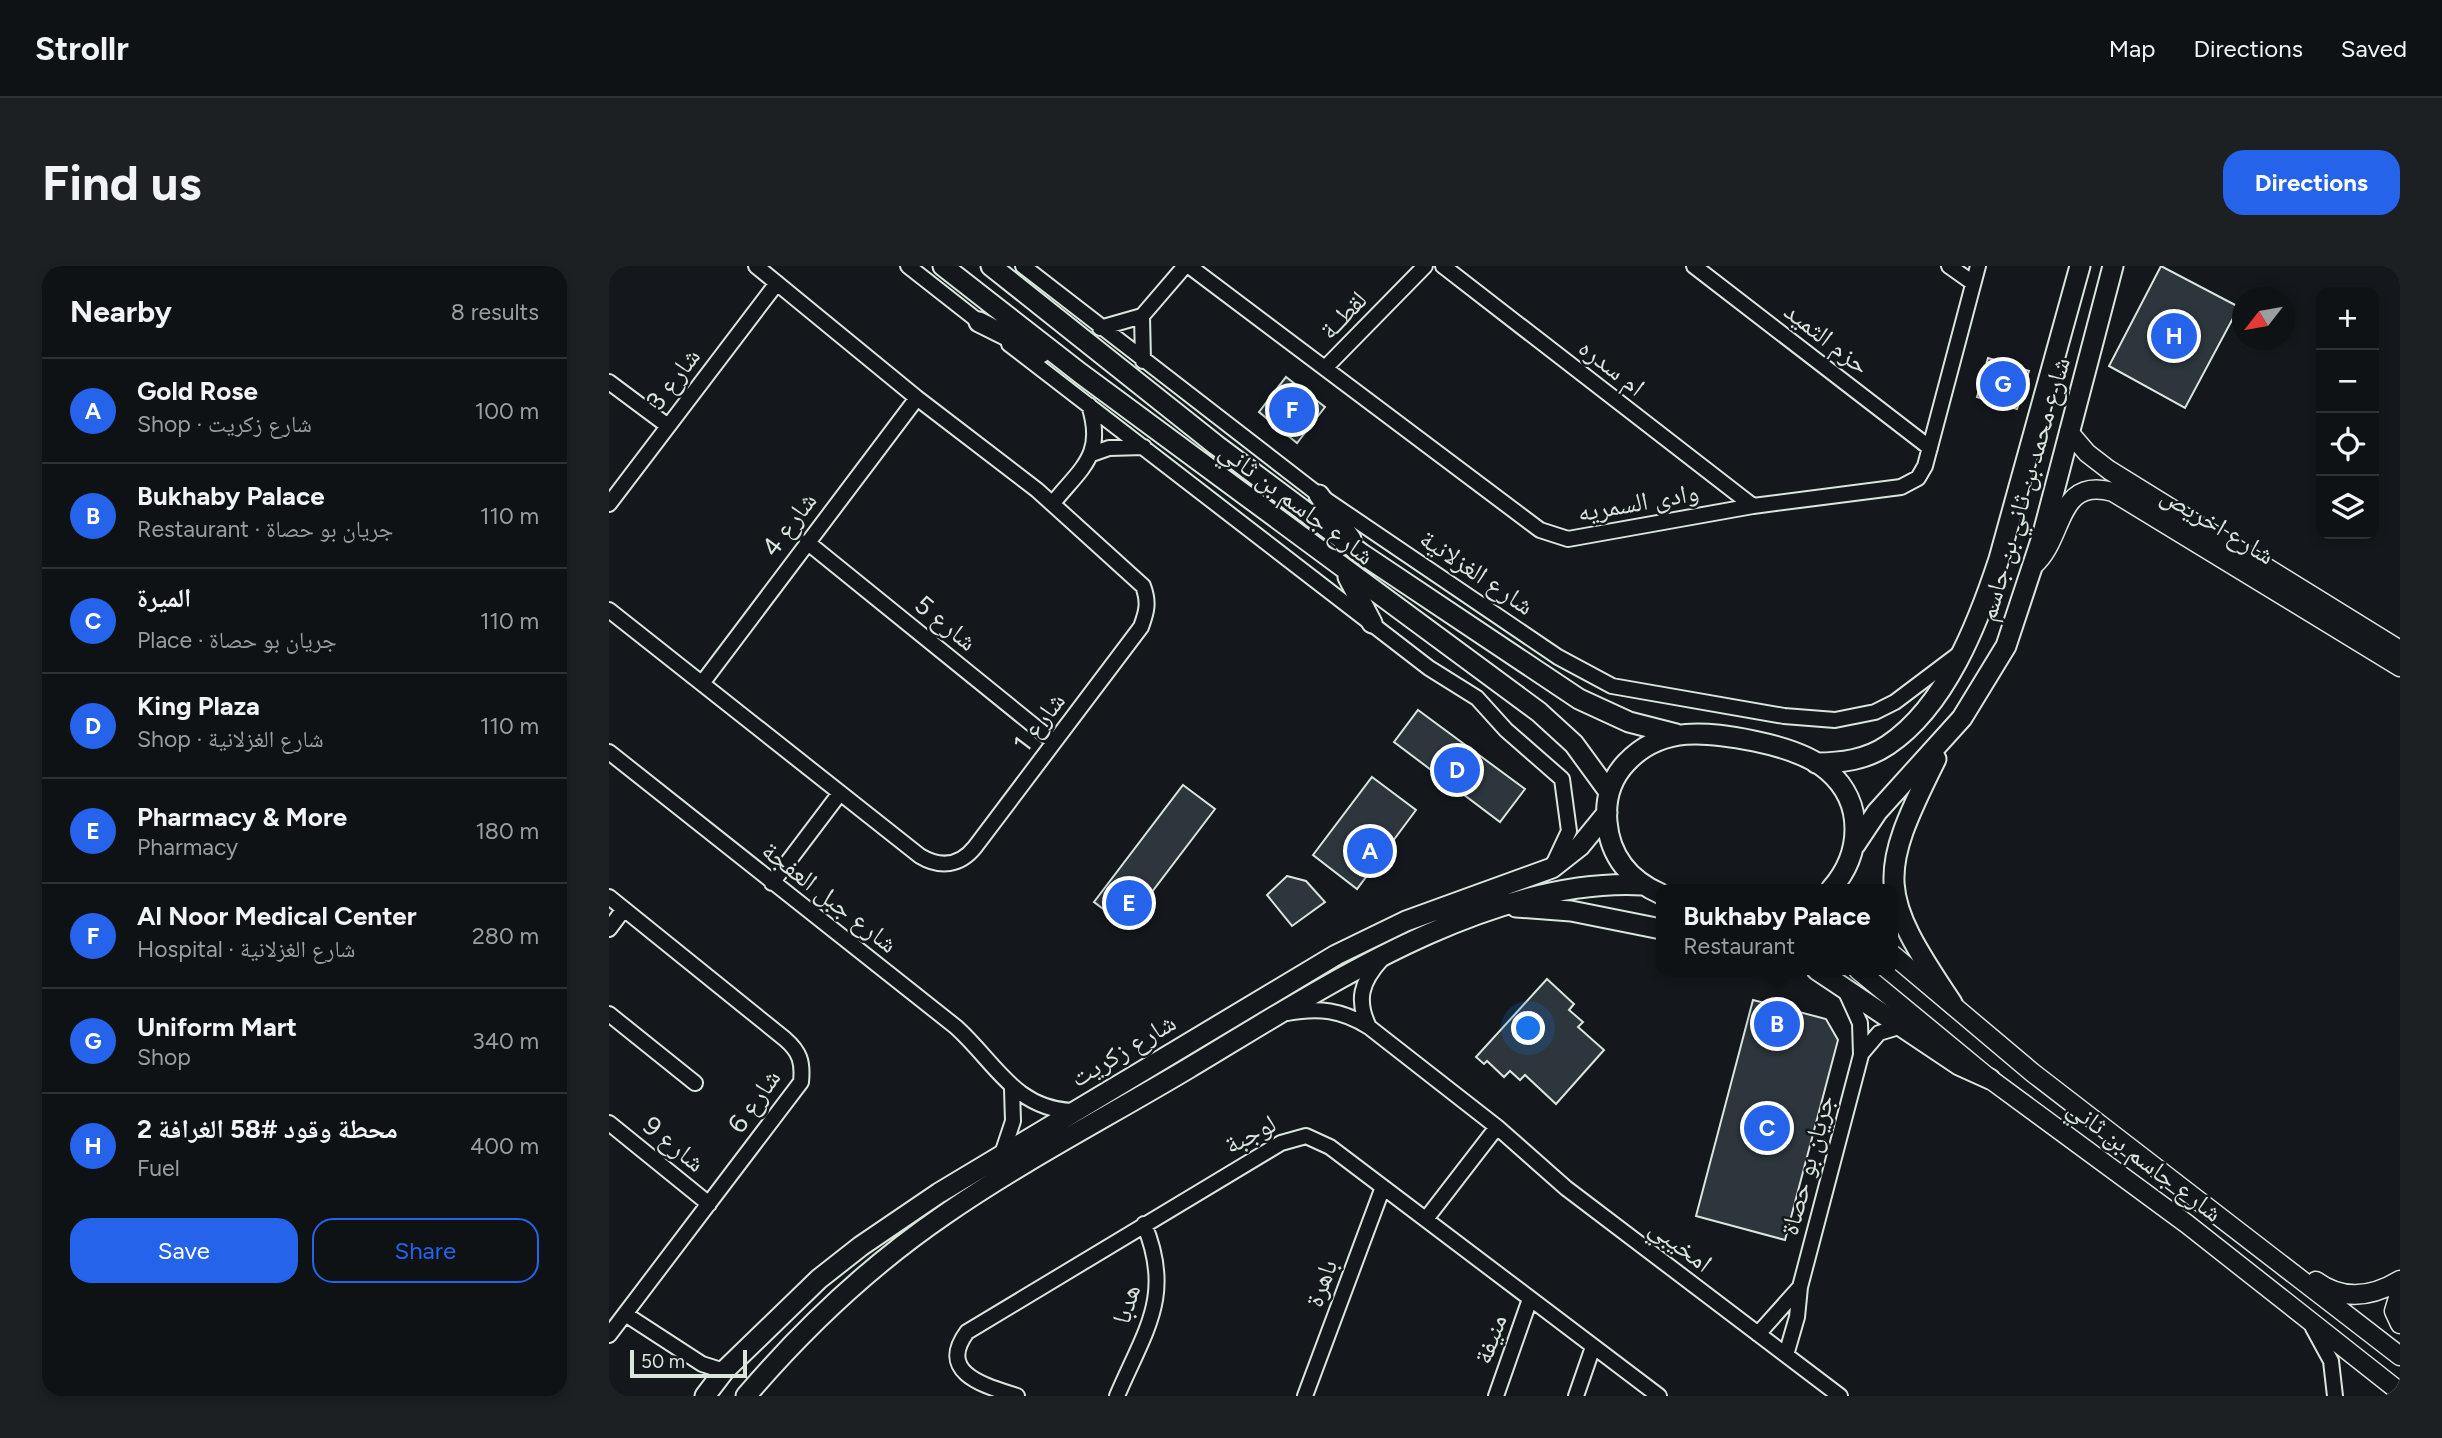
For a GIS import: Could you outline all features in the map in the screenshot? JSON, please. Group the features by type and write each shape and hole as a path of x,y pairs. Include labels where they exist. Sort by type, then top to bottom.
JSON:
{"main road":[{"name":"شارع جاسم بن ثاني","path":"943,266 1080,373 1343,570 1539,712 1574,744 1609,792"},
{"name":"شارع جاسم بن ثاني","path":"991,266 1216,445 1362,554 1579,699 1629,722 1676,734"},
{"name":"شارع محمد بن ثاني بن جاسم","path":"1816,763 1853,759 1887,746 1923,711 1960,653 1987,595 1999,559 2080,266"},
{"name":"شارع محمد بن ثاني بن جاسم","path":"1855,845 1877,813 1947,737 1983,688 2005,646 2033,565 2113,266"},
{"path":"979,322 1080,373"},
{"path":"1319,495 1362,554"},
{"path":"1343,570 1372,622"},
{"path":"1656,892 1641,885 1612,847 1607,813 1609,792 1619,772 1633,755 1662,737 1676,734 1712,734 1757,742 1816,763 1828,770 1848,798 1856,822 1855,845 1847,880"},
{"path":"1894,884 1896,850 1904,825 1947,737"},
{"name":"شارع زكريت","path":"715,1384 833,1268 909,1213 1071,1111 1336,955 1406,921 1552,867 1580,846 1607,813"},
{"name":"شارع زكريت","path":"746,1396 815,1321 944,1215 1279,1014 1387,954 1501,906 1586,884 1641,885"},
{"path":"1898,904 1902,924 1951,1003"},
{"path":"1501,906 1571,911 1656,928"},
{"path":"1826,975 1959,1065 1990,1079"}],"street":[{"name":"شارع 1","path":"609,610 928,860 954,863 969,854 1140,627 1147,612 1143,586 1053,503 917,398 756,266"},
{"path":"908,266 1429,668 1478,698 1506,730 1562,779 1569,831 1552,867"},
{"name":"شارع الغزلانية","path":"1023,266 1319,495 1558,657 1612,686 1645,694 1811,719 1854,718 1895,702 1922,685 1960,653"},
{"name":"وادى السمريه","path":"1142,316 1187,266 1539,530 1554,537 1568,539 1753,506 1901,487 1913,482 1922,472 1930,449 1978,266"},
{"name":"لقطــة","path":"1326,368 1425,266"},
{"name":"ام سدره","path":"1443,266 1753,506"},
{"name":"حزم الثميد","path":"1694,266 1930,449"},
{"path":"1949,266 1973,284"},
{"name":"شارع 3","path":"609,504 776,283"},
{"path":"1100,328 1142,316 1143,361"},
{"path":"609,382 668,426"},
{"name":"شارع 4","path":"703,681 917,398"},
{"path":"1053,503 1092,454 1095,431 1089,405"},
{"name":"شارع اخريص","path":"2069,432 2087,453 2109,470 2400,650"},
{"path":"1092,454 1109,448 1144,447"},
{"name":"شارع اخريص","path":"2033,565 2052,544 2067,504 2076,495 2100,488 2113,492 2400,667"},
{"name":"شارع 5","path":"807,542 1054,742"},
{"name":"شارع جبل العفجة","path":"609,752 956,1027 977,1046 1012,1089 1042,1107 1071,1111"},
{"path":"772,883 840,793"},
{"name":"شارع 6","path":"609,897 785,1039 797,1050 803,1066 801,1082 609,1335"},
{"path":"609,929 624,909"},
{"path":"1369,1027 1362,1010 1363,986 1387,954"},
{"name":"شارع جاسم بن ثاني","path":"1898,960 2033,1073 2400,1356"},
{"name":"جريان بو حصاة","path":"1786,1356 1797,1317 1800,1287 1861,1055 1862,1033 1857,1012 1826,975"},
{"name":"شارع جاسم بن ثاني","path":"1865,975 1990,1079 2187,1224 2400,1392"},
{"name":"امخيبي","path":"1279,1014 1328,1010 1353,1018 1369,1027 1497,1127 1566,1188 1840,1396"},
{"path":"609,1014 695,1083"},
{"path":"1861,1055 1879,1033 1902,1026"},
{"path":"1002,1154 1013,1121 1012,1089"},
{"name":"شارع 9","path":"609,1123 709,1204"},
{"path":"1426,1219 1497,1127"},
{"name":"لوجبة","path":"1017,1396 982,1384 966,1375 958,1358 962,1340 974,1327 1293,1137 1319,1140 1659,1396"},
{"name":"باهرة","path":"1305,1396 1383,1187"},
{"name":"هدبا","path":"1117,1396 1157,1296 1157,1259 1144,1224"},
{"path":"2277,1261 2344,1294 2374,1293 2400,1280"},
{"name":"جريان بو حصاة","path":"1758,1334 1800,1287"},
{"path":"2400,1291 2393,1311 2400,1324"},
{"name":"منيفة","path":"1496,1396 1530,1299"},
{"path":"625,1314 702,1364 715,1384"},
{"path":"2300,1314 2326,1348 2334,1375 2335,1396"},
{"path":"1576,1396 1593,1347"}],"building":[{"path":"2161,266 2232,303 2232,320 2185,408 2109,366"},
{"path":"1988,358 2029,371 2017,409 1977,397"},
{"path":"1286,377 1325,407 1297,443 1259,412"},
{"path":"1418,710 1525,789 1500,822 1394,742"},
{"path":"1372,777 1416,810 1357,889 1313,855"},
{"path":"1183,785 1215,809 1126,926 1094,902"},
{"path":"1287,876 1306,881 1325,902 1292,926 1267,895"},
{"path":"1547,979 1574,1004 1569,1010 1583,1022 1578,1027 1604,1050 1556,1104 1525,1075 1520,1080 1510,1071 1504,1077 1487,1061 1484,1064 1476,1057"},
{"path":"1753,1000 1826,1019 1838,1040 1785,1240 1696,1216"}],"place":[{"name":"محطة وقود #58 الغرافة 2","path":"2174,336"},
{"name":"Uniform Mart","path":"2003,384"},
{"name":"Al Noor Medical Center","path":"1292,410"},
{"name":"King Plaza","path":"1457,770"},
{"name":"Gold Rose","path":"1370,851"},
{"name":"Pharmacy & More","path":"1129,903"},
{"name":"Bukhaby Palace","path":"1777,1024"},
{"name":"الميرة","path":"1767,1128"}]}
